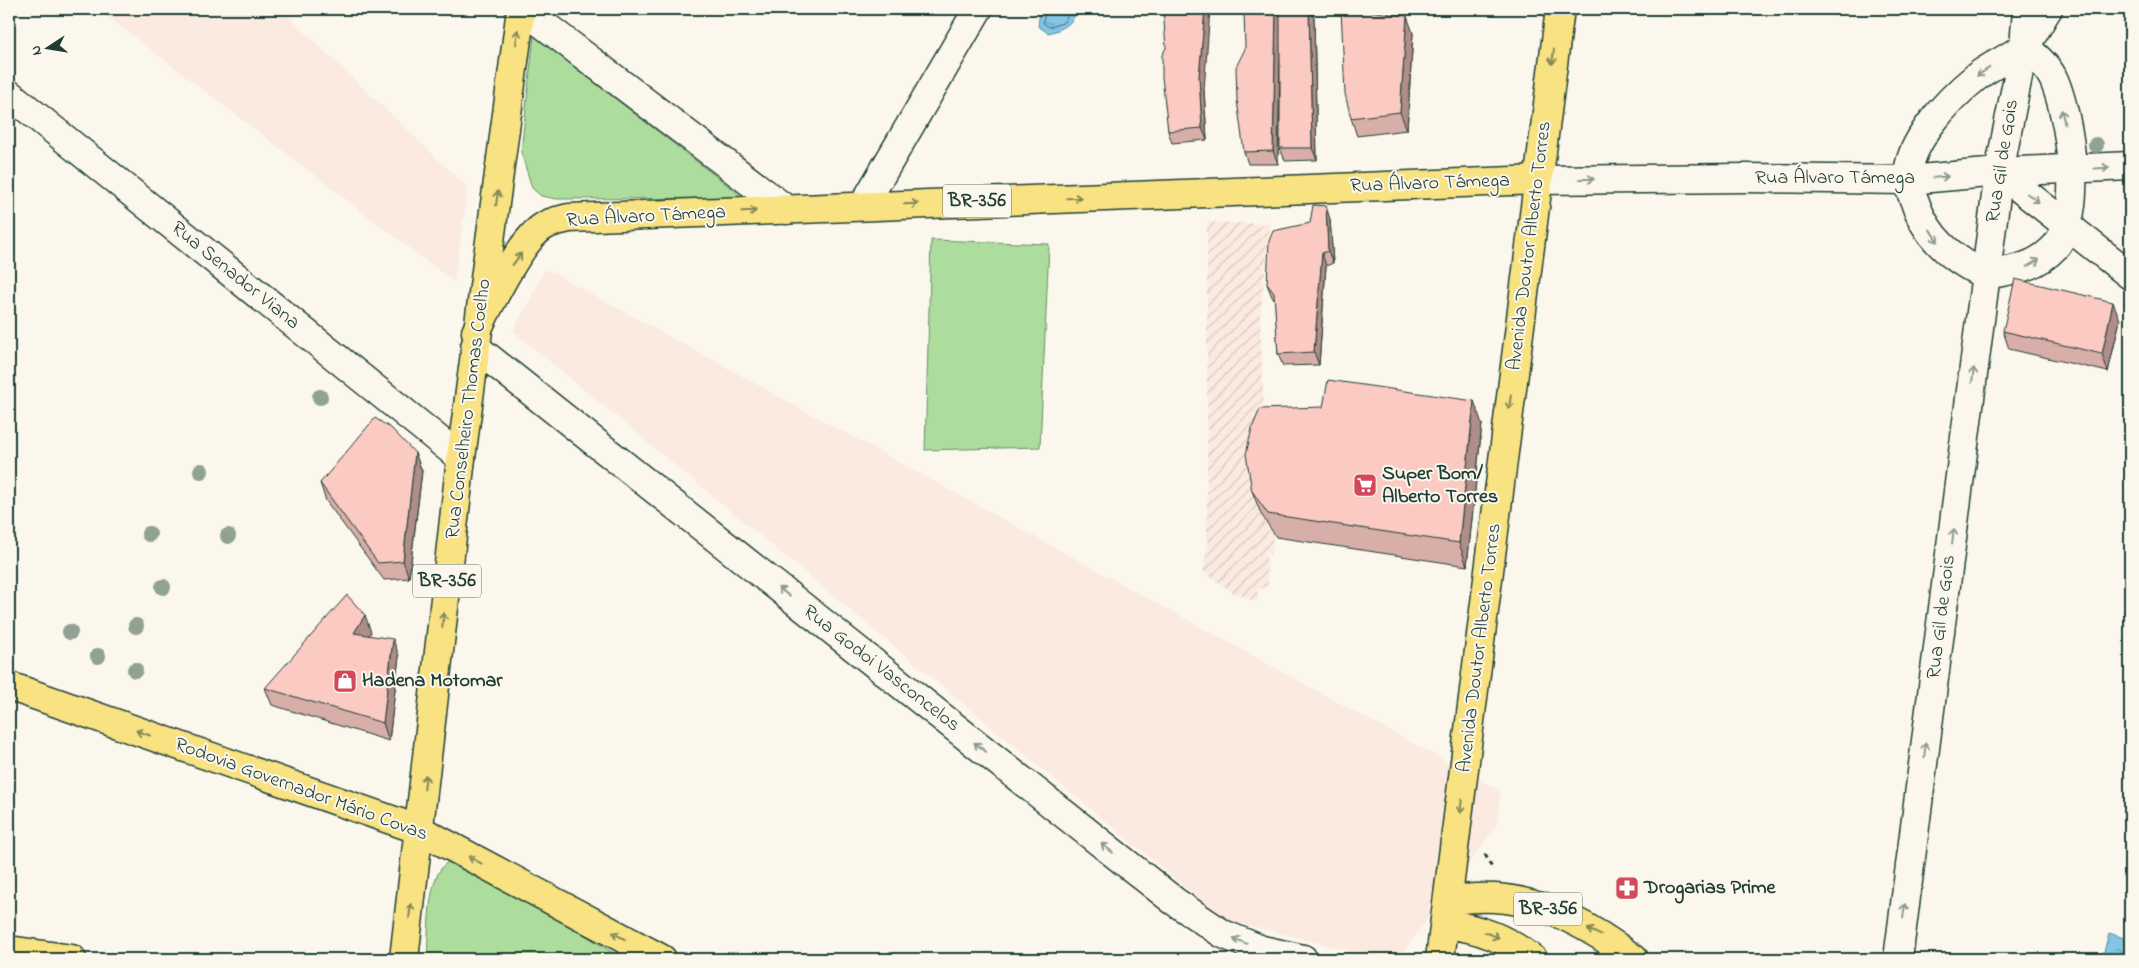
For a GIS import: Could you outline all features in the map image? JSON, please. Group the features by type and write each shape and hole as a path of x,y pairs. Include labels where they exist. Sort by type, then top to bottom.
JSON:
{"main road":[{"name":"Rua Conselheiro Thomas Coelho","path":"404,959 461,458 522,9"},
{"name":"Avenida Doutor Alberto Torres","path":"1440,959 1448,912 1560,9"},
{"name":"Rua Álvaro Támega","path":"476,340 502,279 537,231 547,224 569,218 1538,180"},
{"name":"Rodovia Governador Mário Covas","path":"9,686 420,830 660,959"},
{"name":"BR-356","path":"1448,912 1495,898 1542,906 1606,938 1634,959"},
{"name":"BR-356","path":"1448,912 1485,932 1509,942 1533,959"},
{"path":"9,950 72,959"}],"street":[{"path":"522,9 787,210"},
{"path":"863,206 978,9"},
{"name":"Rua Gil de Gois","path":"1898,959 1999,172 2024,46 2027,9"},
{"path":"2024,46 2040,60 2054,79 2074,169 2067,224 2056,246 2031,266 1986,276 1964,265 1938,244 1918,211 1908,180 1913,154 1925,132 1948,102 1975,77 2024,46 2048,9"},
{"name":"Rua Senador Viana","path":"9,94 461,458"},
{"name":"Rua Álvaro Támega","path":"1538,180 1746,178 1908,180 1999,172 2130,166"},
{"path":"1999,172 2130,274"},
{"name":"Rua Godoi Vasconcelos","path":"476,340 1174,901 1223,934 1262,950 1303,959"}],"shaded area":[{"path":"98,9 281,9 468,188 454,282"},
{"path":"1207,222 1270,224 1260,316 1264,415 1252,490 1265,523 1273,536 1271,555 1266,553 1268,586 1258,589 1257,602 1232,592 1203,571 1207,548"},
{"path":"546,269 1500,791 1497,825 1398,959 1384,959 1225,920 513,331"}],"green space":[{"path":"534,36 744,198 557,199 541,196 532,188 521,152"},
{"path":"931,240 1049,244 1040,447 925,450"},
{"path":"463,858 623,959 427,959 430,906 436,879 441,869 448,862"}],"water":[{"path":"1040,9 1077,9 1073,19 1067,26 1048,33 1038,26"},
{"path":"2109,933 2130,940 2130,959 2102,959"}],"building":[{"path":"1163,9 1205,9 1199,77 1202,128 1168,131 1162,77 1162,55 1166,48"},
{"path":"1244,9 1276,9 1273,151 1244,152 1237,100 1236,67 1245,49"},
{"path":"1280,9 1309,9 1312,148 1280,148"},
{"path":"1341,9 1407,16 1400,112 1351,118 1345,94"},
{"path":"1313,205 1326,206 1328,251 1322,253 1314,352 1278,354 1274,293 1267,284 1269,241 1273,231 1310,223"},
{"path":"2015,279 2113,302 2102,354 2003,331"},
{"name":"Super Bom/ Alberto Torres","path":"1328,380 1474,401 1459,543 1268,514 1252,491 1246,454 1252,428 1260,409 1323,407"},
{"path":"375,418 392,429 415,453 403,561 378,563 320,483"},
{"name":"Hadena Motomar","path":"347,595 365,615 354,633 393,639 383,723 265,688"}],"place":[{"name":"Super Bom/ Alberto Torres","path":"1365,485"},
{"name":"Hadena Motomar","path":"345,681"},
{"name":"Drogarias Prime","path":"1627,888"}]}
